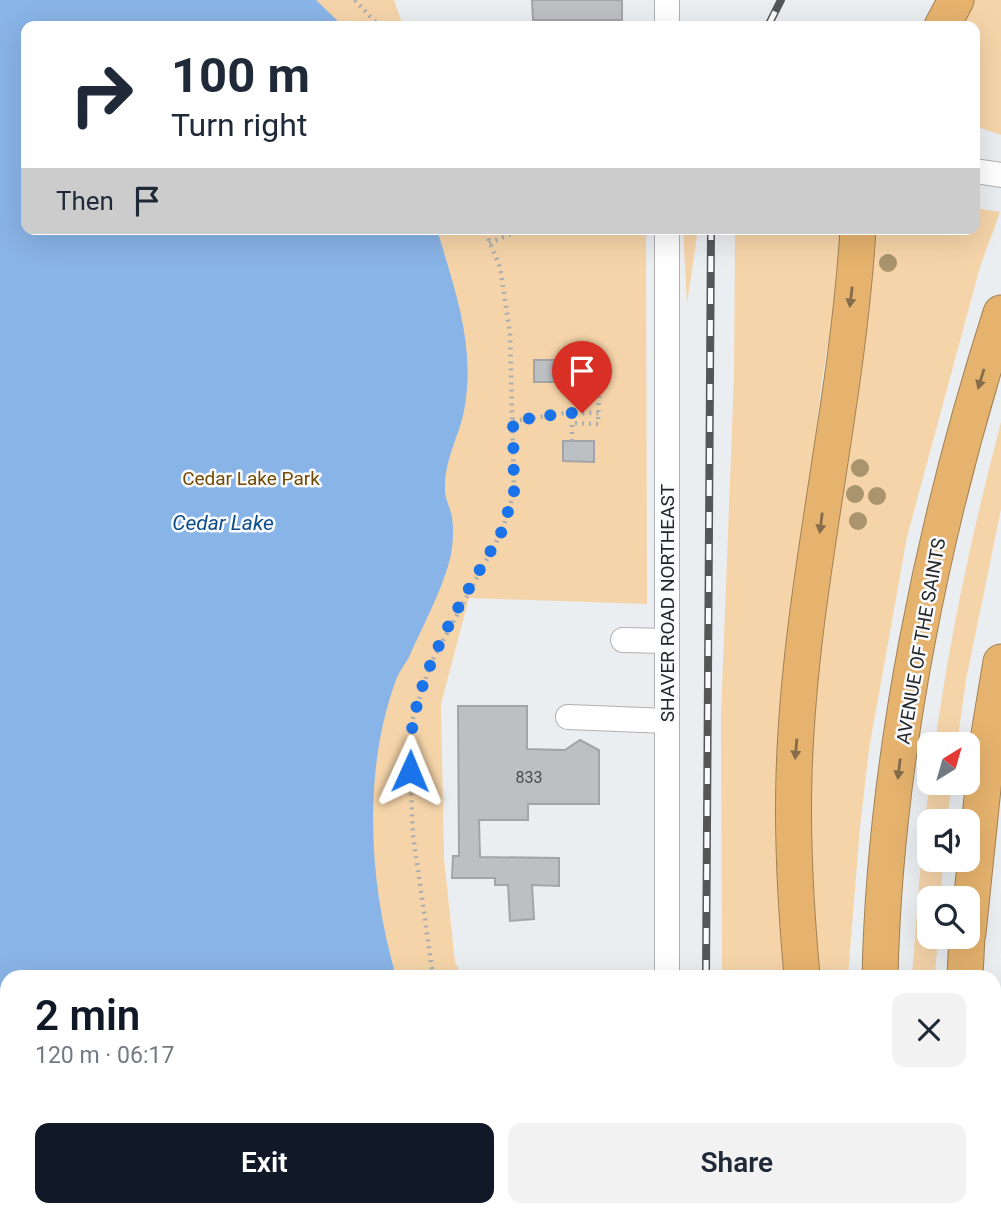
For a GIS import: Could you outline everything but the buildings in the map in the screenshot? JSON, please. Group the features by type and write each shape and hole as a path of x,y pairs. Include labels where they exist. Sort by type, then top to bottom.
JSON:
{"highway":[{"path":"945,21 956,0"},
{"path":"801,970 794,881 794,775 804,660 857,235"},
{"name":"AVENUE OF THE SAINTS","path":"880,970 893,817 905,722 923,617 970,414 1001,313"},
{"path":"973,886 988,740 1001,662"},
{"path":"965,970 967,949"}],"street":[{"path":"667,0 667,21"},
{"path":"980,172 1001,175"},
{"name":"SHAVER ROAD NORTHEAST","path":"667,235 667,970"},
{"path":"623,640 667,640"},
{"path":"568,717 667,721"}],"path":[{"path":"355,0 374,21"},
{"path":"432,970 413,835 409,750 412,720 430,665 502,531 514,492 513,421 509,378 510,334 500,268 486,235"},
{"path":"489,243 508,235"},
{"path":"572,441 572,424 598,424 599,393"},
{"path":"513,421 565,413 599,413"}],"green space":[{"name":"Cedar Lake","path":"0,0 394,0 401,21 21,21 21,235 646,235 647,604 469,598 441,704 444,859 455,962 459,970 0,970"},
{"path":"969,0 1001,0 1001,135 980,128 980,21 958,21"},
{"path":"980,209 1000,212 980,267 907,537 869,749 848,970 817,970 810,876 810,767 816,668 870,235 980,235"},
{"path":"683,235 697,235 687,304"},
{"path":"735,235 842,235 812,473 788,970 722,970 721,716 734,376"},
{"path":"1001,422 1001,509 966,680 959,732 937,732 963,582"},
{"path":"928,795 950,795 949,809 926,809"},
{"path":"920,872 942,872 942,886 919,886"},
{"path":"917,911 917,949 937,949 935,970 912,970"}],"water":[{"name":"Cedar Lake","path":"0,0 316,0 338,21 21,21 21,235 439,235 461,316 467,382 463,415 446,476 445,495 453,528 450,559 431,609 396,680 385,715 378,752 373,828 375,866 394,970 0,970"}],"railway":[{"path":"770,21 781,0"},
{"path":"706,970 711,235"}],"route":[{"path":"410,771 412,720 430,665 502,531 514,492 513,421 545,415 582,413"}],"park label":[{"name":"Cedar Lake Park","path":"251,478"}]}
